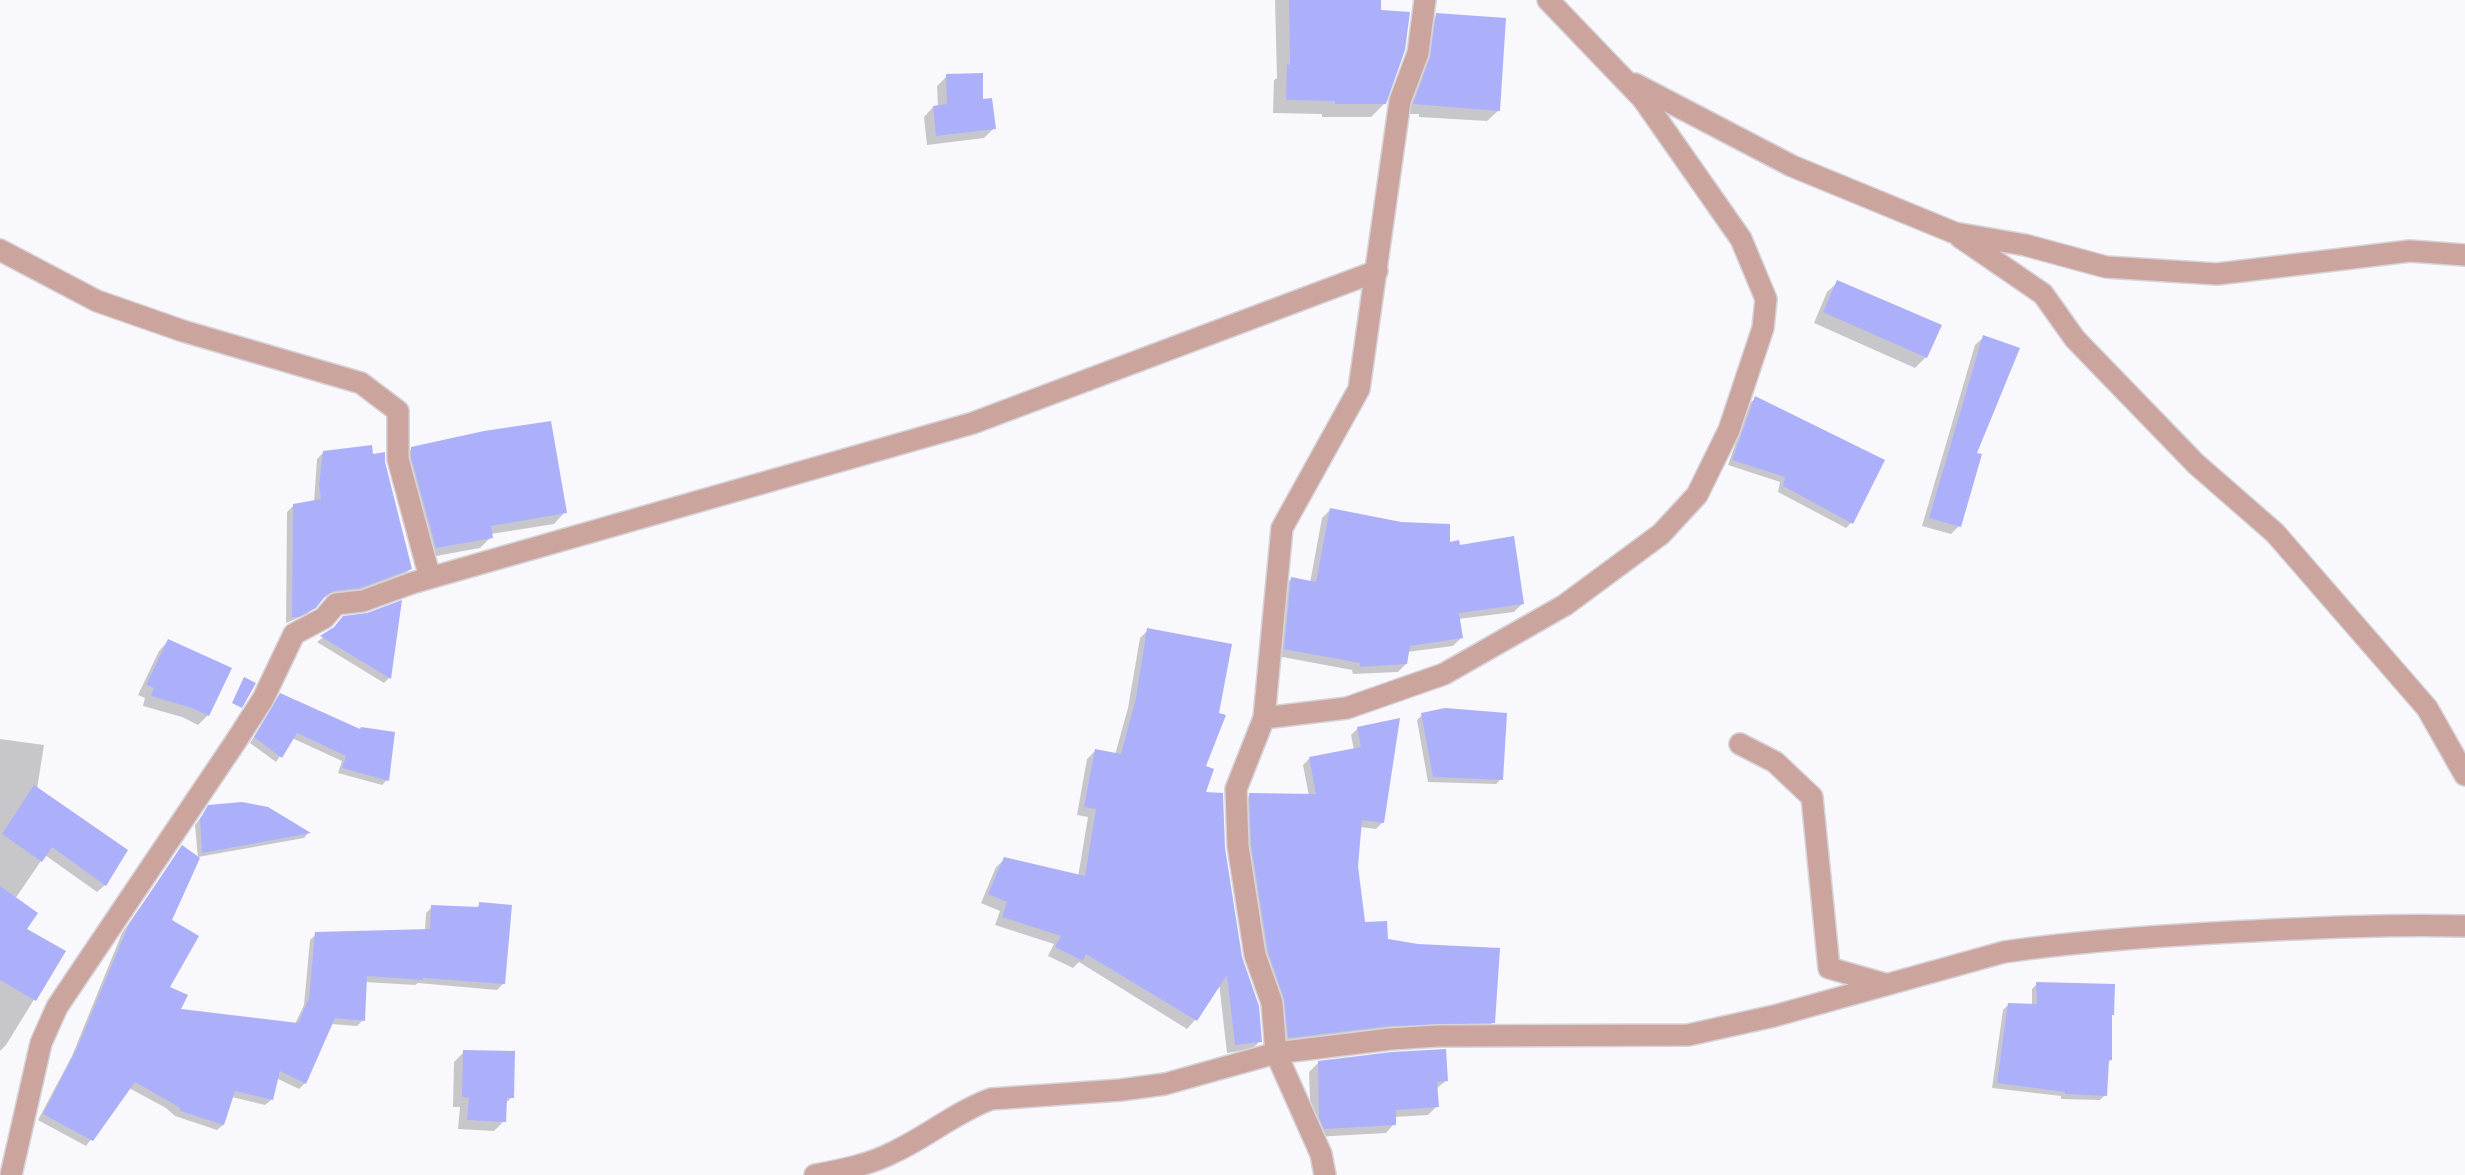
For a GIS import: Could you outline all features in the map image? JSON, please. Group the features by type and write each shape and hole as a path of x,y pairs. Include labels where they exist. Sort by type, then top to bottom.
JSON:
{"street":[{"path":"1325,1175 1321,1154 1276,1053 1272,1003 1255,955 1238,846 1236,789 1264,718 1282,528 1359,389 1400,101 1418,52 1426,0"},
{"path":"1264,718 1347,708 1444,674 1564,605 1661,534 1697,495 1729,430 1763,328 1766,299 1741,239 1643,99 1548,0"},
{"path":"1623,78 1792,166 1955,233 2043,294 2075,339 2196,464 2275,533 2427,708 2465,775"},
{"path":"1955,233 2025,245 2105,267 2217,274 2410,251 2465,255"},
{"path":"0,250 97,301 183,331 361,383 398,411 398,459 430,578"},
{"path":"11,1175 41,1043 57,1007 81,968 164,852 250,720 294,634 324,618 336,604 363,601 430,578 973,423 1377,271"},
{"path":"1740,744 1775,762 1812,797 1829,968 1887,984"},
{"path":"815,1175 863,1166 895,1152 971,1106 991,1099 1121,1090 1165,1084 1276,1053 1437,1036 1688,1035 1774,1016 2004,952 2042,946 2151,936 2374,924 2465,926"}],"building":[{"path":"1289,0 1381,0 1381,10 1410,12 1405,50 1386,104 1286,100 1287,64 1290,65"},
{"path":"1436,13 1506,18 1500,111 1413,104 1430,57"},
{"path":"983,73 983,99 992,98 996,129 936,136 933,106 947,104 946,74"},
{"path":"1837,280 1942,325 1927,358 1823,312"},
{"path":"1983,335 2020,348 1977,453 1982,454 1961,527 1929,518"},
{"path":"1755,396 1885,460 1853,524 1783,486 1785,477 1732,460"},
{"path":"551,421 567,513 491,526 493,538 436,548 411,457 411,447 484,431"},
{"path":"372,445 373,454 385,452 385,462 412,569 360,588 334,591 326,595 316,608 298,617 292,617 293,504 321,499 319,485 323,451"},
{"path":"1330,508 1401,522 1450,524 1450,542 1459,540 1460,545 1514,536 1524,604 1459,613 1463,638 1410,646 1407,664 1360,667 1360,663 1284,649 1291,577 1316,582"},
{"path":"402,600 391,679 320,636 334,627 343,616 367,613"},
{"path":"1147,628 1232,644 1219,713 1226,715 1206,766 1214,769 1206,792 1223,793 1225,848 1242,957 1259,1006 1262,1042 1235,1045 1227,975 1197,1021 1086,954 1083,961 1055,947 1061,936 1002,917 1007,902 988,894 1004,857 1085,876 1096,809 1084,807 1095,749 1121,754 1136,698"},
{"path":"168,639 232,668 209,716 151,696 154,688 146,685"},
{"path":"244,677 256,683 242,708 232,703"},
{"path":"280,693 360,729 395,732 389,781 342,768 346,756 297,733 282,758 254,737"},
{"path":"1445,708 1507,713 1503,780 1433,777 1421,713"},
{"path":"1400,718 1384,823 1362,820 1358,866 1365,922 1387,921 1388,939 1418,944 1500,948 1495,1023 1390,1026 1288,1038 1284,999 1268,952 1251,845 1249,793 1316,794 1309,757 1361,747 1357,727"},
{"path":"34,785 128,850 106,886 52,847 42,862 2,834"},
{"path":"242,802 268,807 311,833 202,853 200,819 208,805"},
{"path":"182,845 200,858 172,920 199,936 170,987 188,995 181,1009 298,1023 309,998 315,932 430,929 431,905 479,907 479,902 512,905 505,984 367,976 365,1021 335,1018 306,1084 280,1071 273,1100 235,1091 224,1125 180,1111 180,1108 135,1082 93,1141 43,1114 77,1048 128,926"},
{"path":"0,886 38,913 27,929 66,951 36,1001 0,980"},
{"path":"2036,982 2115,984 2112,1060 2109,1060 2107,1096 2065,1094 1997,1083 2008,1003 2037,1004"},
{"path":"1446,1049 1448,1081 1437,1082 1439,1107 1396,1110 1396,1125 1324,1129 1319,1118 1318,1061"},
{"path":"463,1050 515,1051 514,1098 507,1098 506,1122 467,1120 469,1098 462,1097"}]}
